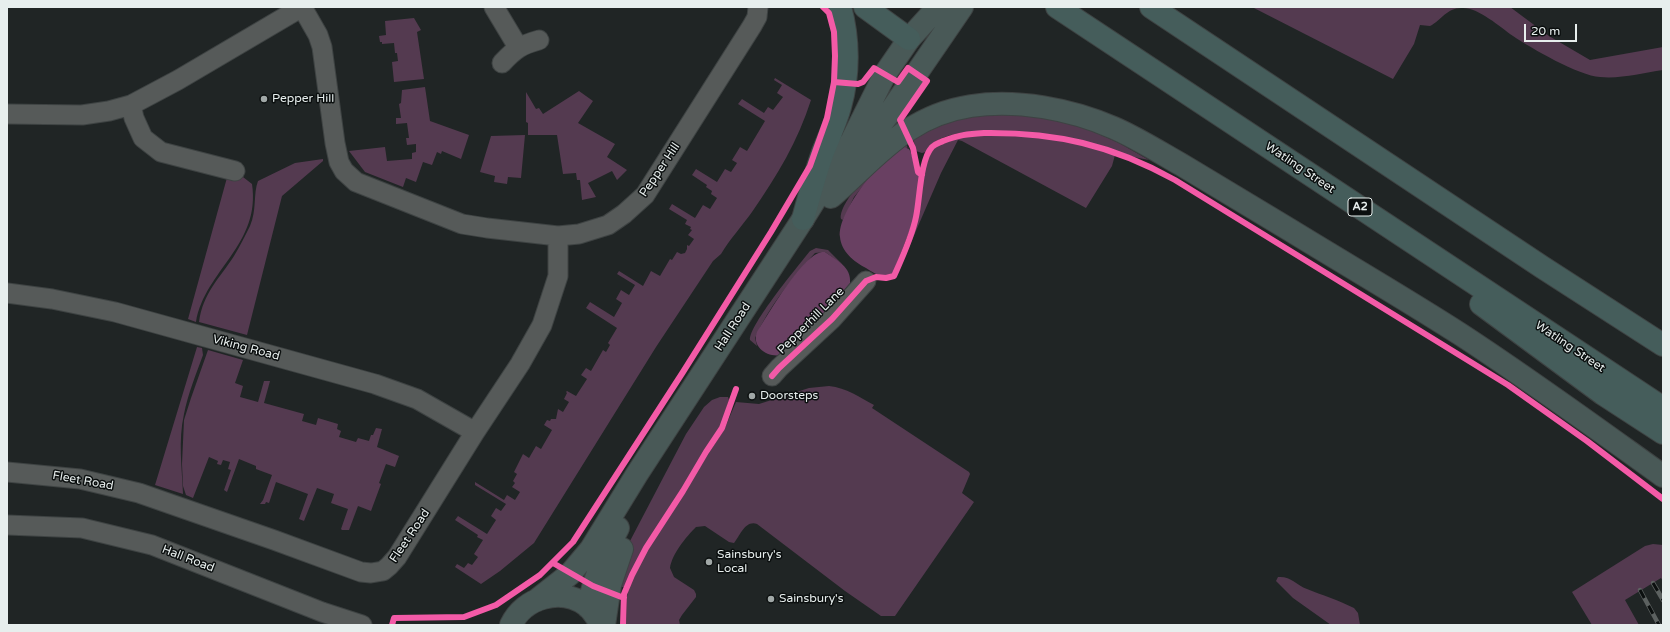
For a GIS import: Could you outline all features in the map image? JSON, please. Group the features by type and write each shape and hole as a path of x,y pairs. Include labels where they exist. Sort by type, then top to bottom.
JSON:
{"highway":[{"path":"803,219 823,153 840,108 843,94 846,47 845,30 840,7"},
{"path":"865,7 909,39"},
{"name":"Watling Street","path":"1057,7 1663,408"},
{"path":"1150,7 1214,48 1542,267 1663,345"},
{"path":"1176,7 1188,18 1214,48"},
{"path":"1263,143 1603,394 1663,433"},
{"path":"1566,367 1663,442"}],"main road":[{"name":"Hall Road","path":"515,619 528,605 537,600 570,574 591,549 637,474 803,219 852,140 885,74 909,39 945,14 962,7"},
{"name":"Hall Road","path":"588,607 599,569 621,524 674,436 831,196 839,179 888,115 945,14"},
{"path":"831,196 880,150 897,137 924,121 951,111 970,106 1008,104 1044,107 1090,119 1125,133 1159,152 1460,334 1574,411 1663,476"},
{"name":"Hall Road","path":"603,625 610,585 623,549 621,524"},
{"name":"Hall Road","path":"537,600 553,596 564,596 574,599 588,607 603,625"}],"street":[{"name":"Pepper Hill","path":"7,114 82,116 131,105 178,80 302,7 322,45 327,72 336,151 341,166 352,179 392,197 462,224 558,236 579,234 604,226 624,214 645,195 757,18 758,7"},
{"path":"494,7 518,47"},
{"path":"502,63 518,47 540,40"},
{"path":"131,105 134,118 143,138 161,152 235,171"},
{"name":"Fleet Road","path":"7,472 80,479 139,493 274,540 351,570 370,573 386,569 395,560 475,432 520,364 544,321 558,276 558,236"},
{"name":"Pepperhill Lane","path":"772,376 832,319 866,281"},
{"name":"Viking Road","path":"7,293 54,299 115,312 375,384 417,399 475,432"},
{"name":"Hall Road","path":"7,525 82,528 152,545 320,619 362,625"},
{"name":"Hall Road","path":"498,625 515,619"}],"shaded area":[{"path":"1252,7 1510,7 1549,36 1590,60 1663,47 1663,70 1616,77 1600,77 1580,72 1555,61 1521,41 1482,14 1469,9 1457,8 1430,26 1420,25 1414,44 1393,79"},
{"path":"414,18 421,30 417,32 424,79 394,82 392,62 398,61 394,43 382,44 379,36 386,35 385,21"},
{"path":"775,78 811,100 800,130 778,172 752,212 721,254 713,261 656,347 534,543 500,571 481,584 455,567 457,564 464,568 468,563 472,565 478,557 474,554 483,540 455,520 458,516 487,534 496,520 491,516 496,508 501,511 506,504 475,485 475,482 504,500 507,495 515,500 520,492 512,487 515,483 513,481 517,474 514,472 523,454 529,458 536,446 541,449 552,430 544,425 547,420 550,421 551,419 556,419 558,409 563,412 569,402 564,399 567,391 576,396 587,379 581,375 586,368 591,371 603,350 606,352 610,345 608,343 617,328 586,308 590,302 614,317 622,303 616,299 621,290 629,295 635,285 617,274 619,271 643,286 651,271 660,276 670,259 672,260 677,252 681,254 685,253 687,245 689,246 694,239 688,235 692,230 690,229 691,227 685,224 687,220 669,209 672,204 695,218 703,205 710,209 717,198 711,194 712,191 706,187 707,185 692,175 696,169 717,182 725,169 731,172 737,163 732,160 740,147 747,151 765,121 738,104 742,99 764,113 768,107 773,110 783,97 777,93 782,85 774,80"},
{"path":"425,87 430,121 469,135 461,159 442,151 441,154 437,152 432,165 423,162 416,182 406,178 403,187 365,172 349,151 385,147 387,161 412,159 412,153 416,152 416,144 407,145 406,138 409,138 407,123 396,124 396,118 401,118 399,104 401,103 402,90"},
{"path":"579,91 593,101 578,123 615,144 607,157 627,170 617,180 612,171 588,183 596,197 582,200 580,180 577,180 576,173 563,174 557,135 528,135 528,123 526,122 526,92 536,109 539,108 543,114"},
{"path":"1027,111 1090,130 1119,143 1149,160 1133,157 1095,144 1072,139 1007,131 962,133 944,137 931,145 926,152 922,153 916,151 913,138 955,116"},
{"path":"525,135 521,178 508,177 507,184 494,182 495,176 480,172 491,136"},
{"path":"967,135 1006,135 1042,138 1078,144 1115,155 1112,166 1086,208 958,140 941,173 906,254 919,211 924,172 929,154 936,145 940,143 949,139"},
{"path":"902,139 908,147 877,169 854,197 843,220 841,219 842,211 855,189"},
{"path":"904,147 909,149 916,170 921,175 915,217 892,276 886,277 872,272 849,256 841,242 841,226 853,200 873,173 884,161"},
{"path":"323,159 323,161 282,196 247,335 199,322 208,294 234,256 250,226 254,214 258,181 295,163"},
{"path":"228,174 243,177 252,184 253,205 248,224 241,241 210,287 201,304 196,322 188,319"},
{"path":"816,248 828,250 843,265 825,252 815,253 790,282 767,315 755,338 757,346 750,340 757,322 795,269 810,251"},
{"path":"822,252 825,252 834,258 846,268 850,277 850,283 816,323 781,355 771,355 766,353 756,342 757,332 777,300 796,274 805,263"},
{"path":"197,347 202,348 203,355 192,384 184,414 181,434 183,494 155,485"},
{"path":"208,350 243,360 235,383 243,386 240,397 258,402 264,381 270,381 264,403 304,414 302,421 316,425 318,418 338,424 337,429 341,431 339,437 356,442 358,438 369,441 376,428 382,429 377,447 399,456 395,467 386,464 379,483 381,484 371,511 358,506 349,530 342,530 341,529 348,509 331,503 334,494 317,488 304,521 299,519 308,494 276,482 269,503 266,502 265,504 260,504 263,500 272,475 256,469 256,466 239,459 227,492 224,490 231,470 228,469 230,462 223,460 221,465 217,464 218,461 209,457 193,498 186,495 183,486 182,464 184,420"},
{"path":"829,386 847,391 874,405 872,408 970,474 962,493 974,502 895,616 881,616 845,591 757,524 753,523 749,524 743,529 734,543 729,542 705,526 696,527 680,546 670,568 674,577 694,590 696,597 679,620 680,625 626,625 627,596 630,582 647,548 724,430 736,402 759,404 809,388"},
{"path":"720,397 728,397 729,400 720,428 643,550 624,587 622,587 617,578 630,541 686,434 704,407 712,400"},
{"path":"1653,544 1663,545 1663,581 1661,578 1625,600 1639,625 1592,625 1572,592 1645,546"},
{"path":"1278,577 1290,579 1303,587 1354,608 1358,613 1360,625 1331,625 1293,598 1276,581"}],"railway":[{"path":"1653,583 1663,600"},
{"path":"1640,590 1659,625"}],"cycle path":[{"path":"392,625 394,618 464,617 496,605 540,575 573,542 683,372 771,232 810,166 827,118 834,82 834,32 829,13 823,7"},
{"path":"834,82 858,84 863,82 874,68 898,82 908,68 927,81 900,120 913,148 918,172 922,175"},
{"path":"772,376 832,319 866,281 876,277 886,278 894,276 912,232 925,161 933,146 943,141 968,134 1010,133 1059,138 1106,149 1152,168 1175,180 1508,385 1587,441 1663,499"},
{"path":"623,625 624,594 632,575 646,548 722,428 736,389"},
{"path":"553,563 593,586 624,598"}],"place":[{"name":"Pepper Hill","path":"264,99"},
{"name":"Doorsteps","path":"752,396"},
{"name":"Sainsbury's Local","path":"709,562"},
{"name":"Sainsbury's","path":"771,599"}]}
